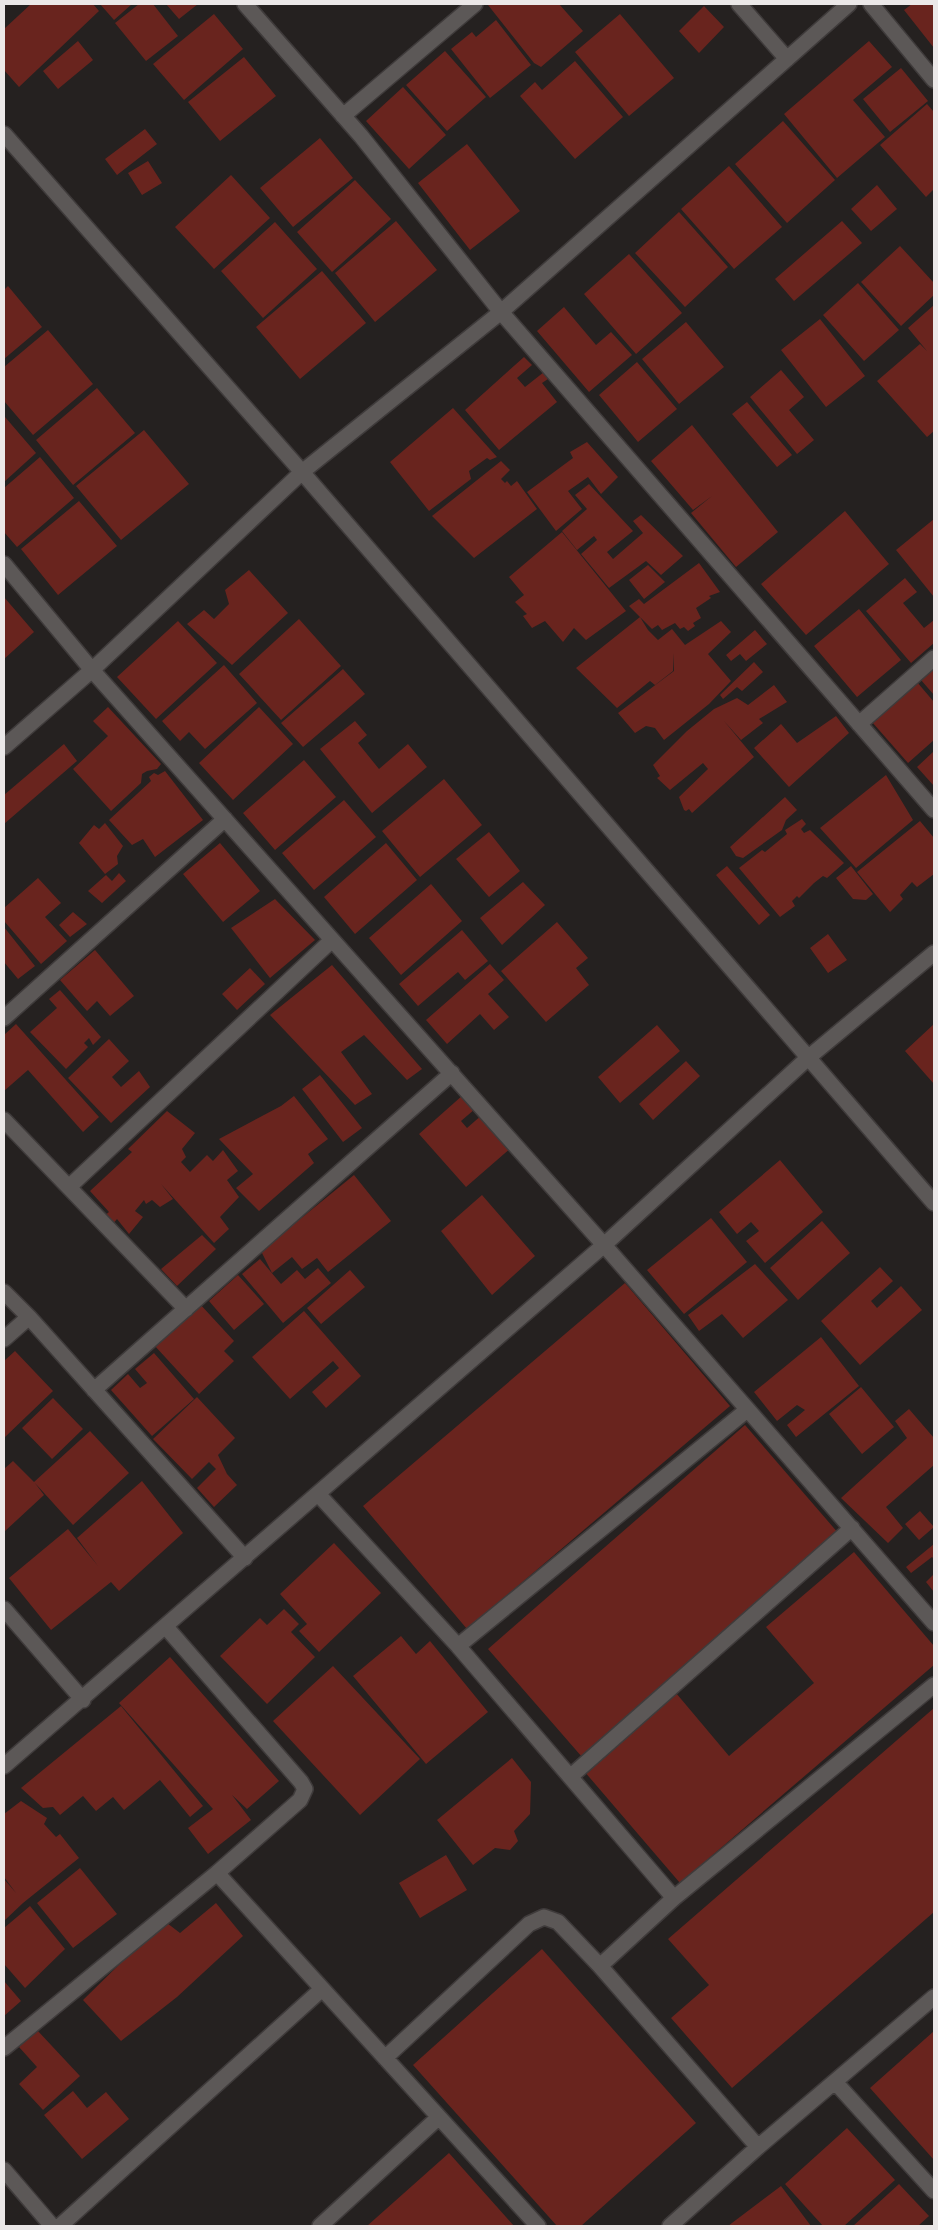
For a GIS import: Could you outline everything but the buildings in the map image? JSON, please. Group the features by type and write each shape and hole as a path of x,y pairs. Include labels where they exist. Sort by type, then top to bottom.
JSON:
{"street":[{"path":"343,116 475,4"},
{"path":"739,4 788,59"},
{"path":"4,747 92,670 302,472 501,312 849,4"},
{"path":"871,4 934,80"},
{"path":"248,5 343,116 501,312 934,810"},
{"path":"4,134 302,472 934,1202"},
{"path":"4,564 92,670 604,1245 934,1623"},
{"path":"859,724 934,658"},
{"path":"4,1018 225,819"},
{"path":"70,1186 332,940"},
{"path":"4,1766 604,1245 809,1057 934,953"},
{"path":"94,1390 452,1073"},
{"path":"7,1129 70,1186 186,1309"},
{"path":"4,1292 29,1317 245,1558"},
{"path":"4,1339 29,1317"},
{"path":"458,1646 747,1410"},
{"path":"318,1494 458,1646 674,1898"},
{"path":"571,1776 852,1528"},
{"path":"4,1609 82,1700"},
{"path":"4,2048 218,1873 300,1800 305,1789 302,1782 166,1626"},
{"path":"600,1966 674,1898 934,1685"},
{"path":"218,1873 538,2226"},
{"path":"385,2058 529,1924 544,1917 558,1922 600,1966 758,2147"},
{"path":"60,2226 322,1989"},
{"path":"680,2223 758,2147 934,1997"},
{"path":"836,2082 934,2191"},
{"path":"320,2226 439,2117"},
{"path":"4,2170 52,2226"}]}
